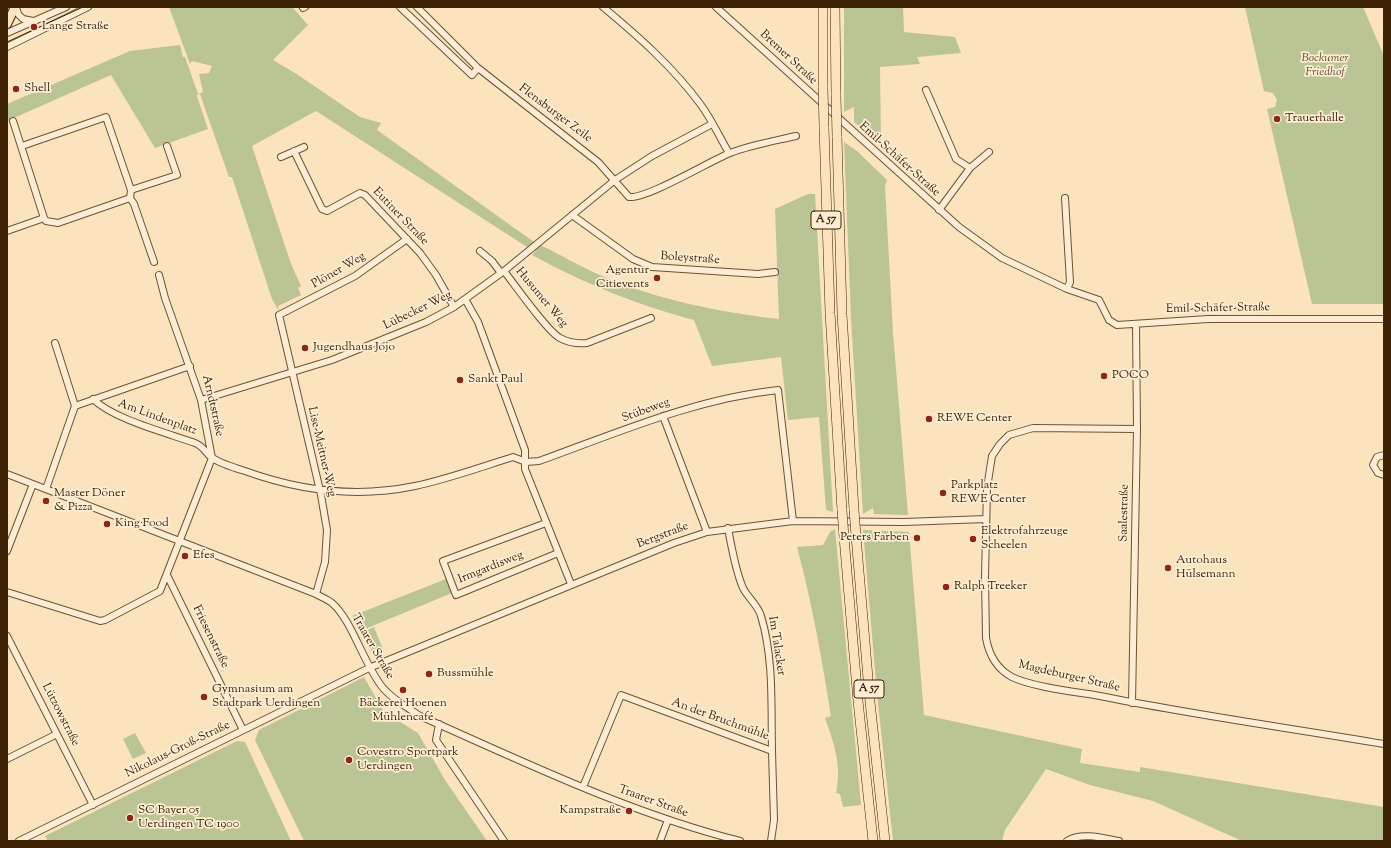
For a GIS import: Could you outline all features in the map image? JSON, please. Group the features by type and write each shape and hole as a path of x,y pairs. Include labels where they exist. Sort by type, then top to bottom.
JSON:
{"highway":[{"name":"A 57","path":"823,7 823,88 831,342 844,537 858,701 873,841"},
{"name":"A 57","path":"835,7 842,314 856,536 870,702 885,841"}],"main road":[{"path":"7,24 16,7"}],"street":[{"path":"16,7 18,14 23,19 33,21"},
{"path":"7,33 66,7"},
{"path":"7,48 88,7"},
{"name":"Flensburger Zeile","path":"417,7 478,68 517,100 570,139 598,162 615,180"},
{"path":"603,7 645,42 668,65 702,107 729,154"},
{"name":"Bremer Straße","path":"716,7 845,126"},
{"path":"402,8 472,75 478,68"},
{"path":"926,90 956,159 970,168"},
{"path":"22,146 106,117 131,190 130,198 134,204 154,262"},
{"path":"13,122 46,222 58,223 130,198"},
{"name":"Lübecker Weg","path":"201,400 292,374 385,340 454,307 502,272 615,180 652,156 712,124"},
{"name":"Emil-Schäfer-Straße","path":"845,126 959,227 1002,258 1067,289 1099,300 1109,320 1117,325 1208,319 1384,319"},
{"path":"615,180 627,196 634,197 729,154 796,136"},
{"path":"131,190 177,175 167,146"},
{"path":"281,157 304,147"},
{"name":"Eutiner Straße","path":"294,151 322,209 327,211 360,193 365,195 407,239 436,275 454,307"},
{"name":"Emil-Schäfer-Straße","path":"939,210 970,168 988,152"},
{"path":"1065,198 1070,282 1067,289"},
{"name":"Boleystraße","path":"572,215 633,259 652,267 758,274 775,272"},
{"path":"7,231 44,218"},
{"name":"Plöner Weg","path":"279,315 355,276 407,239"},
{"path":"480,251 502,272"},
{"name":"Husumer Weg","path":"502,272 552,332 577,344 587,343 651,318"},
{"name":"Arndtstraße","path":"159,275 165,298 201,400 212,458"},
{"path":"465,299 478,322 525,450 526,468 546,523 571,584"},
{"name":"Lise-Meitner-Weg","path":"279,315 319,490 327,540 326,562 316,594"},
{"name":"Saalestraße","path":"1132,703 1137,428 1136,324"},
{"path":"46,489 75,406 55,343"},
{"path":"75,406 190,366"},
{"name":"Stübeweg","path":"212,458 277,482 319,490 368,492 413,486 514,457 526,462 539,461 663,416 730,397 778,390 793,520"},
{"name":"Am Lindenplatz","path":"93,399 108,411 200,445 212,458"},
{"path":"663,416 707,532"},
{"name":"Magdeburger Straße","path":"1137,428 1033,428 1009,435 1000,444 992,456 989,471 986,519 986,638 988,648 997,665 1003,672 1018,680 1132,703 1384,744"},
{"path":"1384,455 1377,457 1373,465 1378,473 1384,475"},
{"path":"7,592 100,621 105,620 160,591 178,541 212,458"},
{"name":"Traarer Straße","path":"7,474 316,594 331,602 340,612 369,668 382,687 393,698 420,716 583,787 668,820 740,841"},
{"path":"7,551 33,484"},
{"name":"Bergstraße","path":"369,668 571,584 674,543 707,532 793,520 904,522 986,519"},
{"name":"Irmgardisweg","path":"546,523 444,561 456,595 558,553"},
{"name":"Im Talacker","path":"728,528 742,586 757,607 761,616 768,655 772,751"},
{"name":"Friesenstraße","path":"167,575 243,730"},
{"name":"Lützowstraße","path":"7,636 93,805"},
{"name":"Nikolaus-Groß-Straße","path":"19,841 369,668"},
{"name":"An der Bruchmühle","path":"583,787 621,695 772,751 774,820 770,841"},
{"path":"439,724 436,740 504,841"},
{"path":"7,759 57,734"},
{"path":"660,841 668,820"},
{"path":"1067,841 1073,837 1082,837 1119,841"}],"green space":[{"path":"169,7 292,7 308,25 273,60 360,117 381,123 377,130 534,242 527,247 316,111 252,146 291,264 301,286 298,288 301,295 278,306 279,311 272,299 232,177 229,177 200,94 197,95 196,93 208,129 155,148 111,75 7,121 7,104 130,51 180,45 183,57 185,57 198,94 203,92 199,74 209,73 212,66 192,61 190,64"},
{"path":"844,7 903,7 904,32 955,37 961,53 917,57 920,64 880,67 881,145 854,122 854,107 844,112"},
{"name":"Bockumer Friedhof","path":"1245,7 1363,7 1384,56 1384,304 1312,304 1267,109 1275,107 1277,100 1273,93 1264,91"},
{"path":"844,142 857,151 887,180 885,186 893,333 908,515 874,514 873,508 863,514 851,319"},
{"path":"808,194 815,194 833,512 826,510 819,417 788,420 781,357 712,366 694,320 651,307 591,284 532,255 540,245 586,269 645,292 711,309 779,319 775,209"},
{"path":"835,529 861,805 843,807 840,794 836,793 838,783 838,764 825,718 831,716 824,673 812,610 797,547 823,545 830,532"},
{"path":"863,530 909,532 924,715 1082,749 1080,763 1140,772 1140,767 1384,807 1384,841 1242,841 1153,801 1090,785 1046,769 1005,830 1002,841 893,841 877,694"},
{"path":"446,579 452,593 360,631 352,616"},
{"path":"374,627 384,652 374,656 361,633"},
{"name":"Covestro Sportpark Uerdingen","path":"364,677 384,712 418,733 445,780 487,841 304,841 255,740 259,730"},
{"path":"135,733 146,753 133,759 123,739"},
{"path":"237,741 245,742 291,841 48,841 45,836"}],"tram line":[{"path":"7,42 83,7"}],"place":[{"name":"Lange Straße","path":"34,27"},
{"name":"Shell","path":"16,89"},
{"name":"Trauerhalle","path":"1277,119"},
{"name":"Agentur Citievents","path":"657,278"},
{"name":"Jugendhaus Jojo","path":"305,348"},
{"name":"POCO","path":"1104,376"},
{"name":"Sankt Paul","path":"460,380"},
{"name":"REWE Center","path":"929,419"},
{"name":"Parkplatz REWE Center","path":"943,493"},
{"name":"Master Döner & Pizza","path":"46,501"},
{"name":"King Food","path":"107,524"},
{"name":"Peters Farben","path":"917,538"},
{"name":"Elektrofahrzeuge Scheelen","path":"973,539"},
{"name":"Efes","path":"185,556"},
{"name":"Autohaus Hülsemann","path":"1168,568"},
{"name":"Ralph Treeker","path":"946,587"},
{"name":"Bussmühle","path":"429,674"},
{"name":"Bäckerei Hoenen Mühlencafé","path":"403,690"},
{"name":"Gymnasium am Stadtpark Uerdingen","path":"204,697"},
{"name":"Covestro Sportpark Uerdingen","path":"349,760"},
{"name":"Kampstraße","path":"629,811"},
{"name":"SC Bayer 05 Uerdingen TC 1900","path":"130,818"}]}
